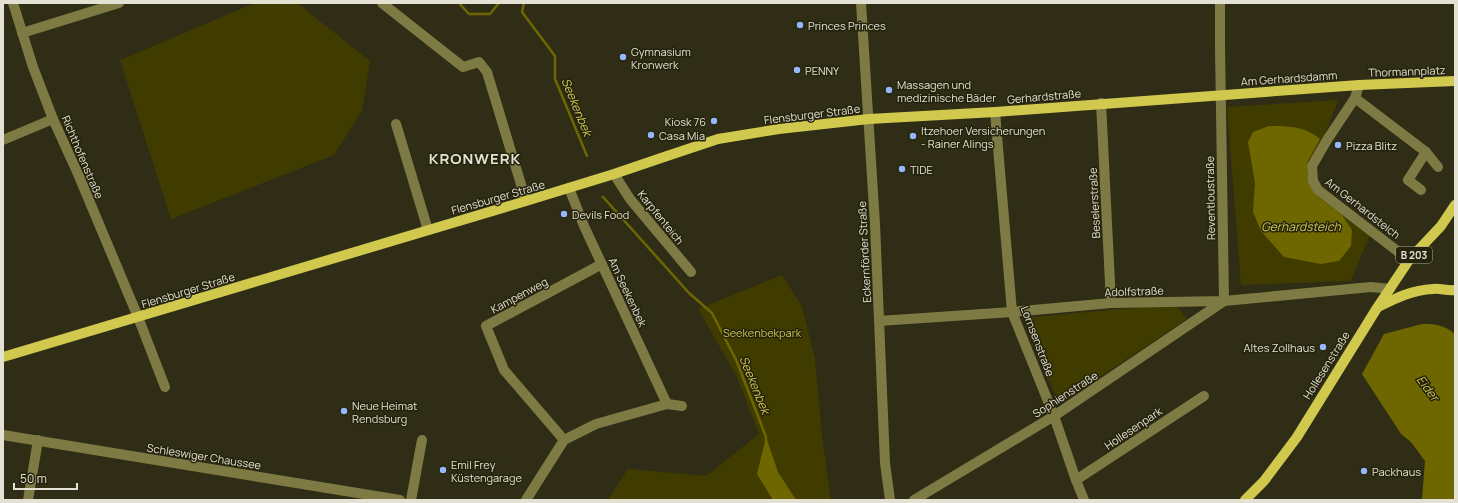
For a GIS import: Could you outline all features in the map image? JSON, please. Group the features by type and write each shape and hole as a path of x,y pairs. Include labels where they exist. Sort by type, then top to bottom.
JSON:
{"main road":[{"name":"Thormannplatz","path":"1359,85 1455,81"},
{"path":"1440,82 1455,85"},
{"name":"Am Gerhardsdamm","path":"1220,94 1359,85"},
{"name":"Gerhardstraße","path":"869,119 995,112 1220,94"},
{"name":"Flensburger Straße","path":"3,357 569,188 718,139 779,129 869,119"},
{"name":"B 203","path":"1377,308 1409,260 1441,226 1455,205"},
{"name":"Hollesenstraße","path":"1246,500 1264,481 1297,437 1377,308 1399,296 1422,290 1435,288 1453,292"}],"street":[{"name":"Richthofenstraße","path":"13,3 33,67 54,120 138,317"},
{"path":"22,33 119,3"},
{"path":"382,3 463,67 479,62 487,72 526,201"},
{"name":"Eckernförder Straße","path":"861,3 869,119 885,463 890,500"},
{"name":"Reventloustraße","path":"1220,3 1220,94 1224,301"},
{"name":"Am Gerhardsteich","path":"1359,85 1355,98 1327,140 1312,166 1313,181 1318,190 1409,260"},
{"path":"1355,98 1426,152 1438,167"},
{"name":"Beselerstraße","path":"1101,103 1112,303"},
{"name":"Lornsenstraße","path":"995,112 1012,312 1054,416 1084,500"},
{"path":"3,140 54,120"},
{"path":"396,124 428,230"},
{"path":"1421,190 1408,180 1426,152"},
{"name":"Karpfenteich","path":"614,174 630,199 691,272"},
{"name":"Am Seekenbek","path":"569,188 584,226 667,404"},
{"name":"Kampenweg","path":"564,440 504,370 486,326 602,264"},
{"name":"Adolfstraße","path":"879,321 1012,312 1112,303 1224,301 1371,287 1390,289"},
{"name":"Sophienstraße","path":"914,500 1054,416 1224,301"},
{"name":"Flensburger Straße","path":"138,317 165,387"},
{"name":"Hollesenpark","path":"1076,480 1204,396"},
{"path":"526,500 564,440 596,424 667,404 682,406"},
{"name":"Schleswiger Chaussee","path":"3,435 396,500"},
{"path":"28,500 38,440"},
{"path":"411,500 422,440"}],"green space":[{"path":"255,3 297,3 370,61 362,111 334,155 171,219 120,60"},
{"path":"1338,100 1323,140 1311,181 1370,234 1351,281 1241,285 1227,107"},
{"name":"Seekenbekpark","path":"782,275 802,307 815,359 822,437 831,500 608,500 628,469 706,476 759,434 737,377 698,309"},
{"path":"1175,304 1187,319 1059,404 1023,318"}],"water":[{"name":"Gerhardsteich","path":"1269,126 1302,129 1320,139 1307,163 1307,173 1310,186 1317,196 1342,215 1352,230 1351,246 1339,261 1321,264 1284,257 1261,231 1253,212 1255,183 1248,142 1253,132"},
{"name":"Eider","path":"1422,324 1440,326 1455,334 1455,500 1422,500 1425,461 1411,442 1401,434 1362,374 1384,334"},
{"path":"766,437 778,472 796,500 773,500 757,474"}],"waterway":[{"name":"Seekenbek","path":"459,3 469,14 490,14 499,3"},
{"name":"Seekenbek","path":"524,3 522,12 555,56 555,79 587,156"},
{"name":"Seekenbek","path":"603,197 689,293 712,313 737,362 766,440"}],"place":[{"name":"Princes Princes","path":"800,25"},
{"name":"Gymnasium Kronwerk","path":"623,57"},
{"name":"PENNY","path":"797,70"},
{"name":"Massagen und medizinische Bäder","path":"889,90"},
{"name":"Kiosk 76","path":"714,121"},
{"name":"Casa Mia","path":"651,135"},
{"name":"Itzehoer Versicherungen - Rainer Alings","path":"913,136"},
{"name":"Pizza Blitz","path":"1338,145"},
{"name":"TIDE","path":"902,169"},
{"name":"Devils Food","path":"564,214"},
{"name":"Altes Zollhaus","path":"1323,347"},
{"name":"Neue Heimat Rendsburg","path":"344,411"},
{"name":"Emil Frey Küstengarage","path":"443,470"},
{"name":"Packhaus","path":"1364,471"}],"district":[{"name":"KRONWERK","path":"475,158"}]}
